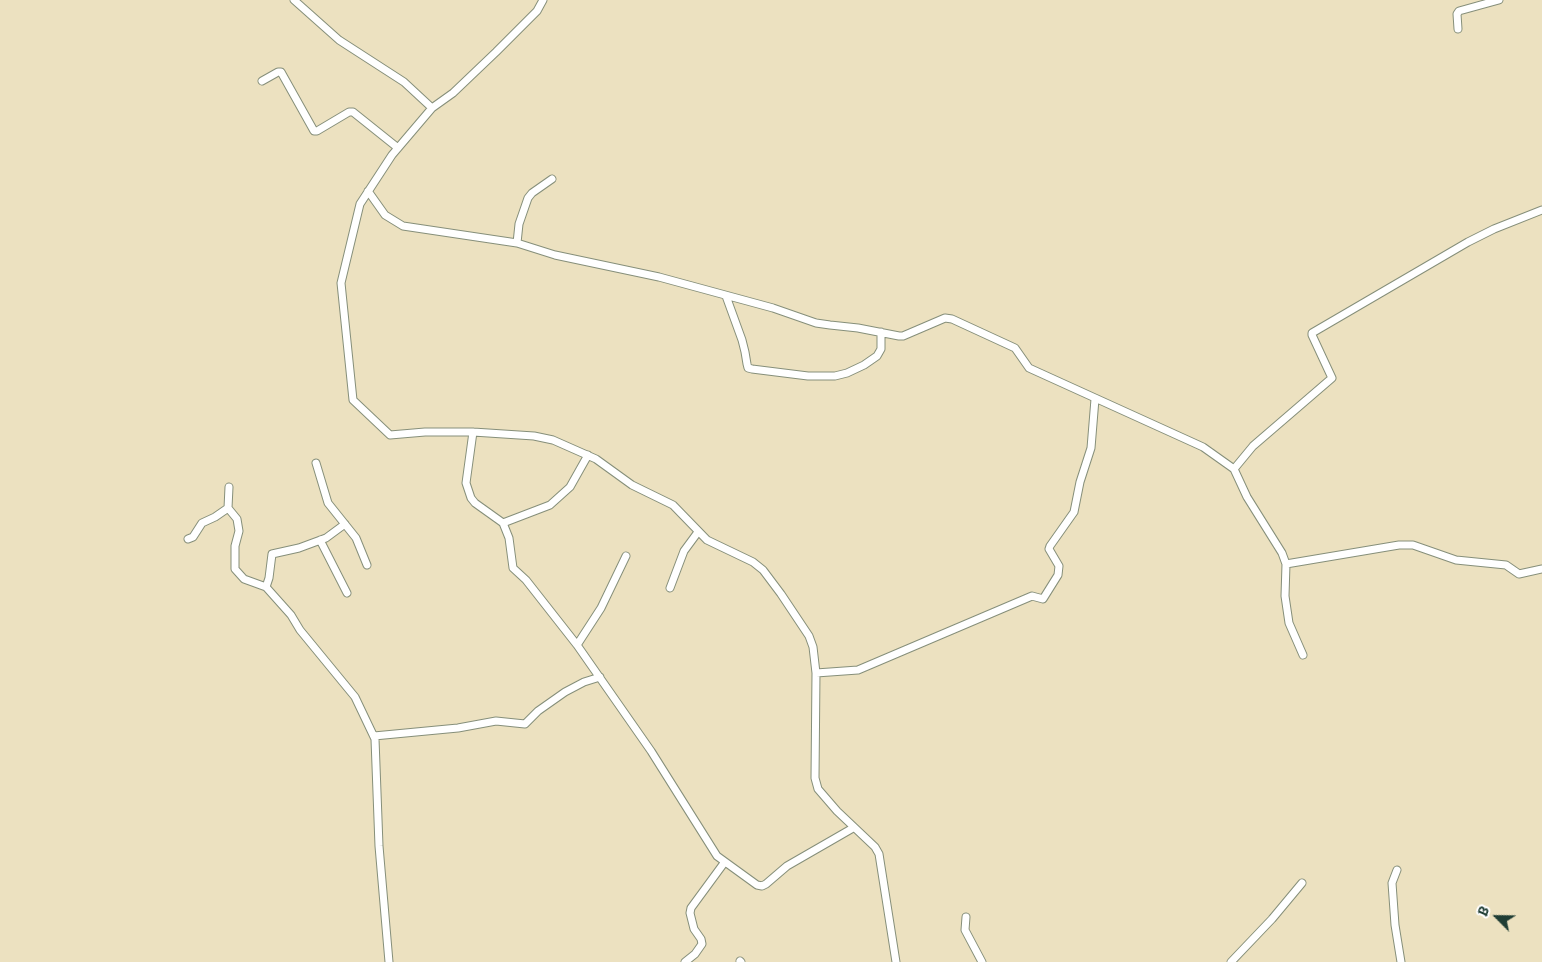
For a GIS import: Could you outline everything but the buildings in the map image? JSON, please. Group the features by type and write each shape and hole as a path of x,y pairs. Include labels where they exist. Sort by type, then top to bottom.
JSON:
{"street":[{"path":"294,0 339,40 404,82 432,108"},
{"path":"543,0 537,11 490,58 453,93 432,108 398,148 368,191 356,214 340,282 353,400 390,435 426,432 473,432 548,438 588,455 632,484 673,505 698,532 713,544 754,562 770,578 809,636 814,650 816,673 816,778 818,789 854,828 875,847 879,854 896,962"},
{"path":"1458,28 1457,14 1459,10 1499,0"},
{"path":"262,81 281,72 314,131 349,112 353,112 398,148"},
{"path":"517,243 519,224 528,198 552,179"},
{"path":"368,191 385,215 403,226 517,243 555,255 649,275 773,308 816,323 903,336 945,318 952,318 1015,348 1029,368 1203,447 1234,468 1247,497 1282,553 1286,564 1285,590 1289,623 1303,655"},
{"path":"1234,468 1253,446 1332,378 1312,333 1468,242 1494,229 1542,210"},
{"path":"726,296 744,346 746,364 748,368 752,369 808,376 835,376 847,373 878,356 881,349 881,332"},
{"path":"816,673 858,670 1032,596 1043,598 1058,575 1059,566 1049,549 1074,512 1080,482 1091,448 1095,399"},
{"path":"473,432 466,488 475,503 503,523 509,538 513,568 526,580 600,677 651,751 713,852 724,863 762,886 787,866 854,828"},
{"path":"503,523 550,505 570,487 588,455"},
{"path":"316,463 328,503 356,538 367,565"},
{"path":"229,487 228,508 237,519 239,525 239,535 235,550 235,569 244,579 266,587 290,615 355,697 374,736 379,846 389,962"},
{"path":"188,539 193,537 202,523 228,508"},
{"path":"266,587 272,554 299,548 320,540 345,524"},
{"path":"670,588 684,551 698,532"},
{"path":"320,540 347,593"},
{"path":"1286,564 1399,545 1413,545 1456,560 1506,565 1516,573 1542,568"},
{"path":"577,645 602,608 626,556"},
{"path":"374,736 458,728 496,721 525,724 538,711 564,692 600,677"},
{"path":"685,962 695,954 702,944 694,930 690,913 691,908 724,863"},
{"path":"1397,870 1392,883 1395,925 1401,962"},
{"path":"1231,962 1272,919 1302,883"},
{"path":"966,917 965,930 982,962"}]}
